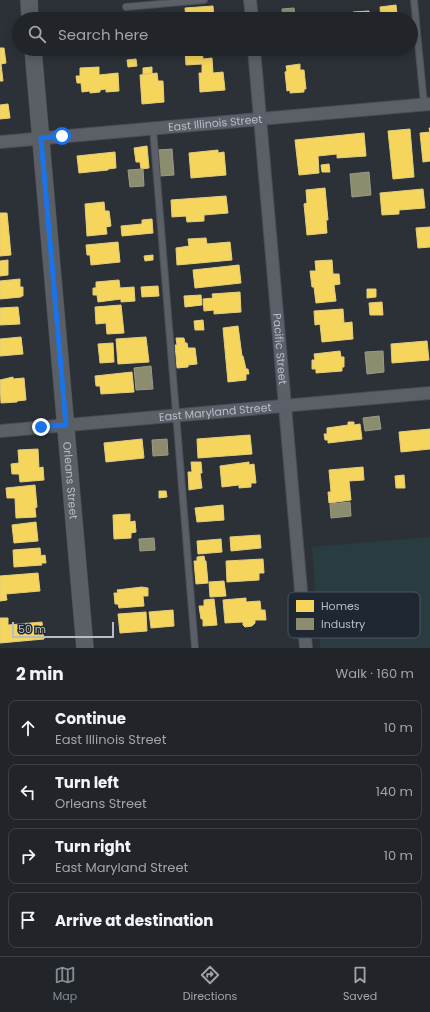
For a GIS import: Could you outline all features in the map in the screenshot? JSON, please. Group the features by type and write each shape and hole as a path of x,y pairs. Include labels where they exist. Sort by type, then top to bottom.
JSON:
{"main road":[{"path":"29,0 30,12"},
{"name":"Orleans Street","path":"34,56 85,648"}],"street":[{"path":"250,0 251,12"},
{"name":"Pacific Street","path":"255,56 301,592"},
{"name":"East Illinois Street","path":"0,142 427,104"},
{"name":"East Maryland Street","path":"0,431 430,393"},
{"name":"Pacific Street","path":"305,638 306,648"}],"lane":[{"path":"126,7 204,0"},
{"path":"414,0 416,12"},
{"path":"418,32 427,104"},
{"path":"153,128 195,648"}],"shaded area":[{"path":"430,537 430,648 320,648 319,638 420,638 420,592 316,592 312,547"}],"building: Homes":[{"path":"396,5 397,12 380,12 380,7"},
{"path":"213,6 213,12 185,12 185,8"},
{"path":"0,48 4,48 6,63 1,64 3,81 0,81"},
{"path":"185,56 203,56 203,59 212,58 213,73 223,72 225,90 200,92 199,73 202,73 202,64 186,65"},
{"path":"136,59 137,66 128,67 127,60"},
{"path":"300,64 300,70 304,70 306,89 304,89 304,92 290,93 290,90 287,91 285,72 287,71 286,66"},
{"path":"99,67 99,75 118,73 119,91 106,92 106,89 100,90 100,92 82,92 81,83 77,83 76,76 80,76 80,68"},
{"path":"152,67 152,73 143,74 143,68"},
{"path":"157,73 158,81 163,81 164,102 142,104 140,75"},
{"path":"8,104 10,118 0,119 0,105"},
{"path":"410,129 414,177 393,179 388,131"},
{"path":"430,132 430,161 423,162 420,133"},
{"path":"364,133 366,156 337,158 337,154 318,156 319,173 299,175 295,140"},
{"path":"147,146 149,168 141,169 140,162 136,162 134,148"},
{"path":"218,150 218,153 224,152 226,175 191,178 189,153"},
{"path":"115,152 116,168 79,173 77,156"},
{"path":"329,164 330,172 322,172 321,165"},
{"path":"325,188 328,220 326,220 327,233 307,235 304,204 307,203 306,190"},
{"path":"423,189 425,208 399,210 399,214 382,215 380,193"},
{"path":"226,196 228,213 204,215 204,221 187,222 186,216 172,217 171,200"},
{"path":"104,202 105,211 109,211 111,226 106,227 107,234 87,236 85,204"},
{"path":"0,213 7,213 11,255 0,256"},
{"path":"152,219 153,233 122,236 121,226 142,224 142,220"},
{"path":"430,227 430,247 418,248 416,228"},
{"path":"206,238 207,244 230,242 232,260 177,265 176,248 189,246 188,239"},
{"path":"118,242 120,262 91,265 90,255 87,255 86,245"},
{"path":"153,255 153,260 145,261 144,256"},
{"path":"8,260 8,275 0,276 0,261"},
{"path":"332,260 333,274 339,274 340,284 334,285 336,301 316,303 310,271 316,271 315,261"},
{"path":"239,265 241,283 195,288 193,270"},
{"path":"20,279 20,287 23,287 23,296 0,299 0,281"},
{"path":"119,280 120,288 134,287 135,301 121,302 121,299 98,302 97,295 93,295 93,288 96,288 96,282"},
{"path":"158,286 159,296 142,297 141,287"},
{"path":"367,289 376,289 376,297 367,298"},
{"path":"240,292 241,312 214,314 214,310 204,311 203,299 213,298 212,294"},
{"path":"201,295 202,305 185,307 184,296"},
{"path":"382,302 383,315 370,315 369,303"},
{"path":"121,305 124,333 107,334 106,323 96,324 95,307"},
{"path":"18,307 20,324 0,325 0,308"},
{"path":"343,309 344,323 352,322 353,339 322,342 320,324 315,325 314,311"},
{"path":"203,320 204,330 195,330 194,321"},
{"path":"238,326 242,356 249,374 246,374 246,380 228,382 223,328"},
{"path":"21,337 23,354 0,356 0,339"},
{"path":"146,337 149,362 118,364 116,339"},
{"path":"176,338 184,338 188,348 195,348 197,364 177,368 175,345 177,345"},
{"path":"427,341 429,360 392,363 391,344"},
{"path":"113,343 114,362 100,363 98,344"},
{"path":"340,351 341,357 344,357 344,367 342,367 342,371 316,373 316,369 312,369 312,360 315,360 314,354"},
{"path":"132,372 134,392 101,394 100,386 96,386 95,376"},
{"path":"13,377 13,379 24,378 26,400 1,403 0,380"},
{"path":"348,422 354,422 354,425 360,424 362,439 328,443 328,440 325,440 324,434 327,434 327,428 348,425"},
{"path":"430,429 430,449 401,452 399,432"},
{"path":"250,435 252,454 198,458 197,439"},
{"path":"142,439 144,458 106,462 104,443"},
{"path":"38,449 39,468 43,467 44,480 20,482 19,474 12,474 11,464 19,463 18,450"},
{"path":"191,462 201,462 202,473 200,473 202,488 189,490 188,472 192,472"},
{"path":"249,462 249,465 254,464 256,483 251,483 251,487 239,488 239,485 222,487 220,466"},
{"path":"363,467 364,480 349,481 351,500 329,503 328,492 331,492 329,470"},
{"path":"404,475 405,488 396,488 395,476"},
{"path":"35,485 37,507 35,508 36,517 16,518 15,498 7,498 6,488"},
{"path":"159,491 166,491 167,497 159,498"},
{"path":"223,505 224,520 197,522 195,508"},
{"path":"130,514 130,522 135,521 136,532 131,533 131,538 114,539 113,515"},
{"path":"36,522 38,541 14,543 12,525"},
{"path":"260,535 261,548 231,551 230,537"},
{"path":"221,539 222,552 198,554 197,541"},
{"path":"40,548 41,556 45,555 46,563 41,563 42,565 14,567 13,550"},
{"path":"204,556 206,561 208,583 196,584 194,561 197,561 197,557"},
{"path":"263,559 264,573 259,573 259,580 227,582 226,561"},
{"path":"38,573 40,591 6,594 7,600 0,601 0,576"},
{"path":"224,581 226,596 210,597 209,582"},
{"path":"142,587 148,588 148,596 143,596 144,606 119,608 118,604 115,604 114,593 118,593 117,590"},
{"path":"246,598 246,602 260,601 261,610 265,610 266,620 255,620 255,623 252,626 245,627 243,622 225,623 223,600"},
{"path":"214,599 217,625 203,626 203,619 201,619 199,606 204,606 204,600"},
{"path":"173,610 174,626 151,628 149,612"},
{"path":"146,612 147,631 120,633 118,614"},
{"path":"0,618 8,618 8,625 42,622 44,639 0,643"}],"building: Industry":[{"path":"294,8 294,12 282,12 282,9"},
{"path":"172,149 174,175 160,176 158,150"},
{"path":"143,169 144,186 130,187 128,170"},
{"path":"369,172 371,195 352,197 350,174"},
{"path":"383,351 384,372 367,374 365,352"},
{"path":"151,366 153,389 136,390 134,368"},
{"path":"379,416 381,429 365,431 363,418"},
{"path":"167,439 168,455 153,456 152,440"},
{"path":"350,502 351,516 331,518 330,504"},
{"path":"154,538 155,550 140,551 139,539"}],"route":[{"path":"41,427 66,425 41,138 62,136"}]}
